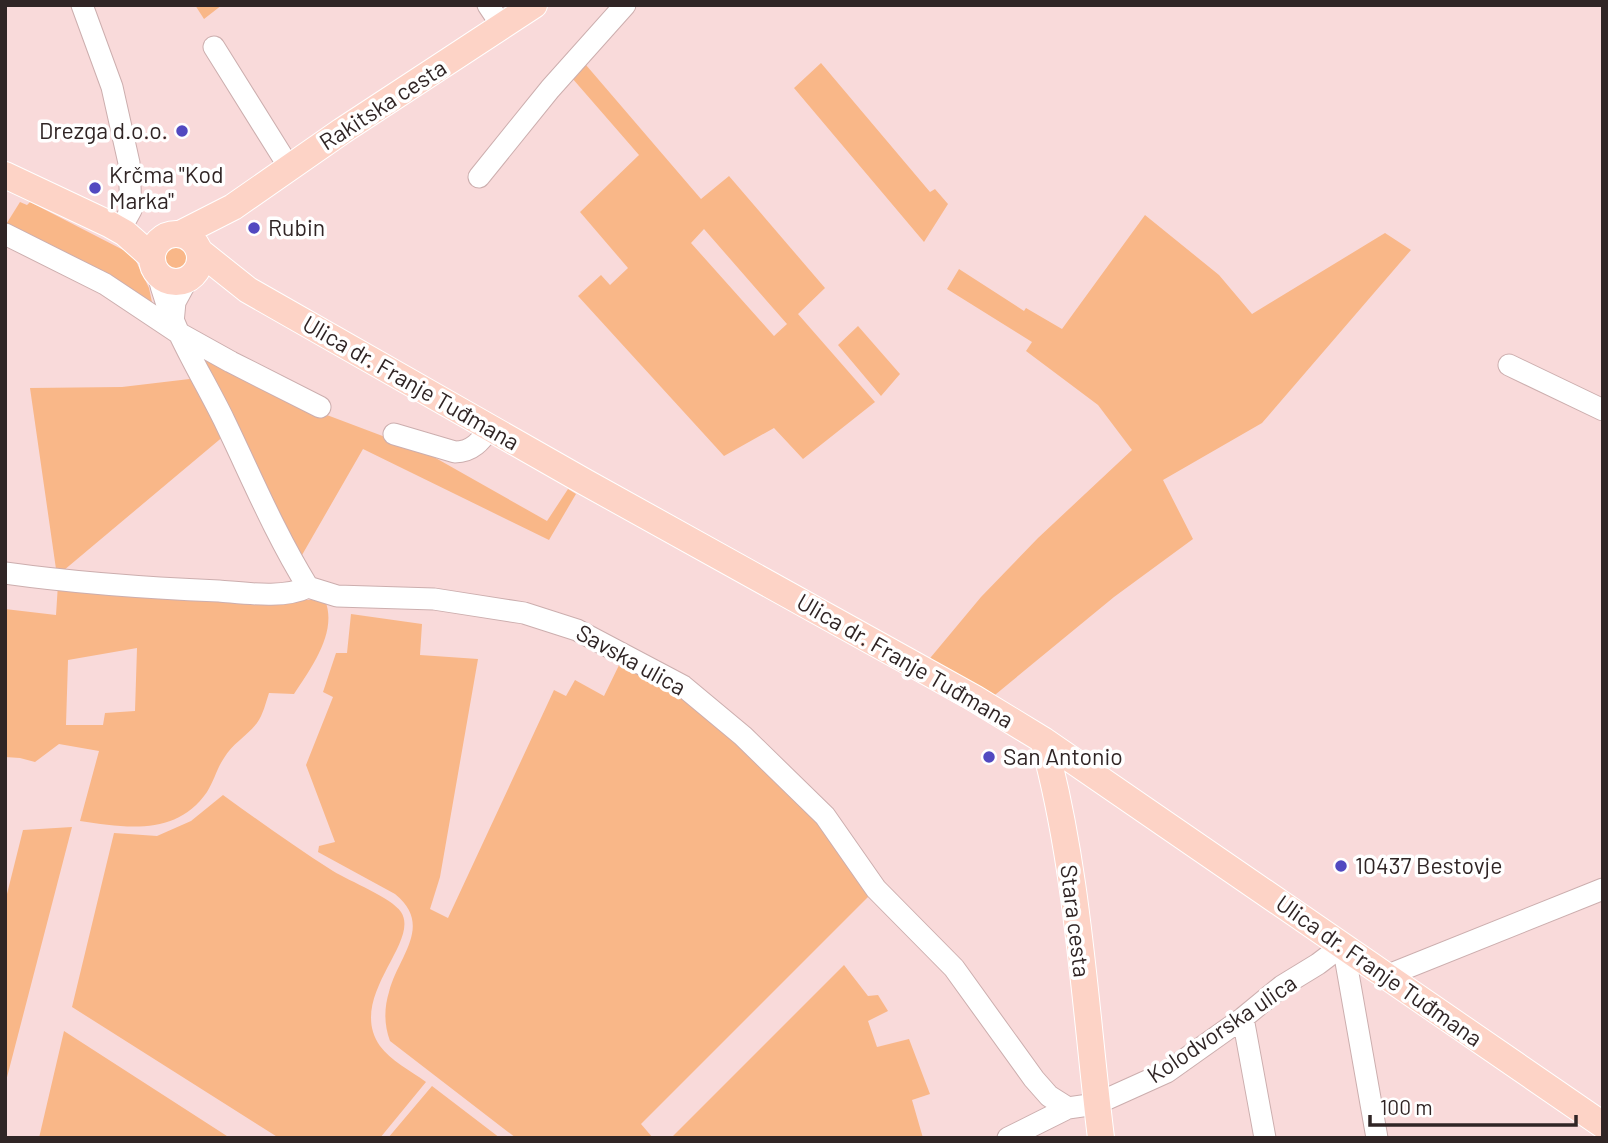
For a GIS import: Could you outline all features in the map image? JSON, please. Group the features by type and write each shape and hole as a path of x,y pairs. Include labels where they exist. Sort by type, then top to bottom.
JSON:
{"main road":[{"name":"Rakitska cesta","path":"188,278 197,268 170,251 495,16 534,5"},
{"name":"Ulica dr. Franje Tuđmana","path":"8,182 170,251 248,290 974,698 1043,740 1343,945 1595,1127"},
{"name":"Ulica dr. Franje Tuđmana","path":"188,278 203,278 248,290"},
{"name":"Stara cesta","path":"1043,740 1056,788 1068,864 1101,1138"}],"street":[{"path":"82,5 112,87 129,163 131,210 122,232"},
{"path":"479,177 550,89 625,5"},
{"path":"214,47 289,167"},
{"path":"5,234 105,284 175,328 320,407"},
{"path":"5,573 185,590 288,594 308,587 280,540 164,302 170,251"},
{"path":"175,328 175,302 188,278"},
{"path":"1509,365 1603,410"},
{"path":"394,434 455,452 465,452 482,439 490,428"},
{"name":"Savska ulica","path":"308,587 337,596 434,599 524,613 577,630 683,686 743,736 825,816 876,889 954,968 1034,1079 1049,1096 1068,1108"},
{"path":"1386,976 1603,889"},
{"path":"1343,945 1377,1138"},
{"name":"Kolodvorska ulica","path":"1007,1138 1068,1108 1096,1104 1167,1072 1243,1018 1282,986 1343,945"},
{"path":"1243,1018 1265,1138"}],"shaded area":[{"path":"195,5 222,5 204,19"},
{"path":"821,63 930,192 935,189 948,204 924,242 794,88"},
{"path":"586,65 701,199 729,176 825,288 798,314 875,402 803,459 774,428 724,456 578,296 601,275 610,285 628,268 580,212 639,155 572,78","holes":["704,229 787,324 774,336 691,243"]},
{"path":"20,202 27,205 30,202 133,255 149,288 153,307 5,226"},
{"path":"1145,215 1219,275 1252,314 1385,233 1411,250 1262,423 1163,480 1193,539 1114,597 990,699 926,663 981,597 1038,538 1132,450 1098,405 1026,351 1032,342 947,289 959,269 1024,311 1026,308 1062,329"},
{"path":"176,242 187,247 192,258 187,269 176,274 165,269 160,258 165,247"},
{"path":"858,326 900,374 881,396 838,345"},
{"path":"203,356 311,409 425,452 547,521 568,489 576,494 549,540 363,449 298,562 200,362"},
{"path":"198,378 225,435 57,576 30,388 122,387"},
{"path":"58,584 268,600 325,600 328,625 321,649 294,694 269,693 259,720 227,753 207,792 195,806 166,822 133,827 80,821 99,751 59,744 35,762 5,757 5,609 56,615","holes":["137,648 135,711 105,713 103,725 66,725 68,660"]},
{"path":"351,614 422,624 420,655 478,659 440,877 430,909 448,918 554,690 566,696 575,680 604,696 622,659 687,698 801,798 871,894 641,1124 653,1138 516,1138 390,1041 386,1004 393,979 410,942 412,918 395,894 318,852 319,846 335,842 306,765 333,697 323,692 336,653 347,653"},
{"path":"223,795 319,862 380,896 401,912 404,924 401,939 377,990 372,1009 372,1027 384,1051 426,1082 380,1138 279,1138 72,1007 114,833 157,836 191,821"},
{"path":"72,827 5,1085 5,902 23,830"},
{"path":"844,965 868,996 878,995 888,1011 868,1021 877,1047 909,1039 930,1094 912,1100 923,1138 671,1138"},
{"path":"64,1031 230,1138 39,1138"},
{"path":"432,1086 500,1138 388,1138"}],"place":[{"name":"Drezga d.o.o.","path":"182,131"},
{"name":"Krčma \"Kod Marka\"","path":"95,188"},
{"name":"Rubin","path":"254,228"},
{"name":"San Antonio","path":"989,757"},
{"name":"10437 Bestovje","path":"1341,866"}]}
